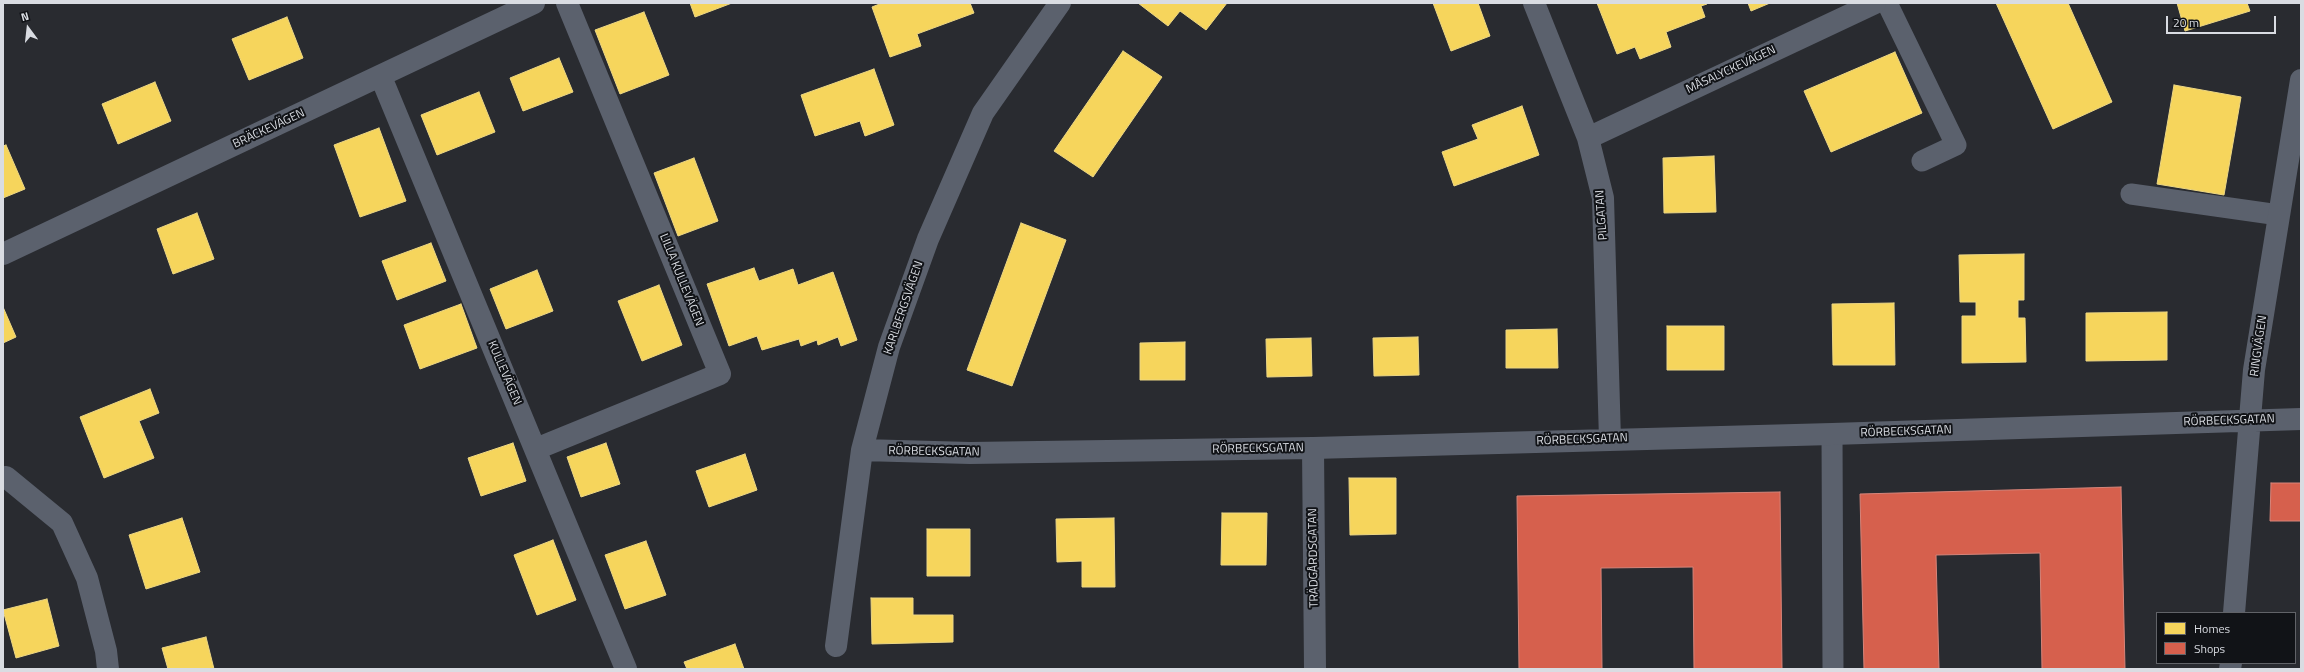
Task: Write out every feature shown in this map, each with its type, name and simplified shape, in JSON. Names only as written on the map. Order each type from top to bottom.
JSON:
[{"type":"street","name":"BRÄCKEVÄGEN","points":[[3,254],[381,77],[534,3]]},
{"type":"street","name":"LILLA KULLEVÄGEN","points":[[536,449],[720,374],[567,3]]},
{"type":"street","name":"KARLBERGSVÄGEN","points":[[836,646],[862,450],[889,346],[928,239],[983,114],[1060,3]]},
{"type":"street","name":"PILGATAN","points":[[1534,3],[1588,138],[1603,198],[1610,440]]},
{"type":"street","name":"MÅSALYCKEVÄGEN","points":[[1588,138],[1874,3]]},
{"type":"street","name":"KULLEVÄGEN","points":[[381,77],[626,669]]},
{"type":"street","name":"RINGVÄGEN","points":[[2234,612],[2254,370],[2301,80]]},
{"type":"street","name":"RÖRBECKSGATAN","points":[[862,450],[970,453],[1313,448],[1832,434],[2301,419]]},
{"type":"street","name":"TRÄDGÅRDSGATAN","points":[[1313,448],[1315,669]]},
{"type":"street","points":[[6,477],[62,522],[87,578],[106,651],[108,669]]},
{"type":"lane","points":[[1887,3],[1956,145],[1922,161]]},
{"type":"lane","points":[[2131,194],[2279,215]]},
{"type":"lane","points":[[1832,434],[1833,669]]},
{"type":"building: Homes","points":[[690,3],[732,3],[695,17]]},
{"type":"building: Homes","points":[[882,3],[970,3],[974,13],[917,34],[921,46],[890,57],[872,7]]},
{"type":"building: Homes","points":[[1138,3],[1227,3],[1206,30],[1180,11],[1168,26]]},
{"type":"building: Homes","points":[[1433,3],[1478,3],[1490,36],[1451,51]]},
{"type":"building: Homes","points":[[1597,3],[1707,4],[1701,6],[1705,17],[1666,32],[1671,47],[1640,59],[1635,47],[1617,54]]},
{"type":"building: Homes","points":[[1748,3],[1770,3],[1751,11]]},
{"type":"building: Homes","points":[[1996,3],[2068,3],[2112,102],[2053,129]]},
{"type":"building: Homes","points":[[2177,3],[2247,3],[2250,11],[2185,31]]},
{"type":"building: Homes","points":[[644,12],[669,75],[620,94],[595,30]]},
{"type":"building: Homes","points":[[287,17],[303,58],[249,80],[232,39]]},
{"type":"building: Homes","points":[[1123,51],[1162,77],[1093,177],[1054,151]]},
{"type":"building: Homes","points":[[1895,52],[1922,113],[1831,152],[1804,91]]},
{"type":"building: Homes","points":[[559,58],[573,92],[523,111],[510,78]]},
{"type":"building: Homes","points":[[874,69],[894,125],[865,136],[860,121],[815,136],[801,95]]},
{"type":"building: Homes","points":[[155,82],[171,121],[118,144],[102,104]]},
{"type":"building: Homes","points":[[2174,85],[2241,97],[2224,195],[2157,184]]},
{"type":"building: Homes","points":[[479,92],[495,132],[437,155],[421,115]]},
{"type":"building: Homes","points":[[1522,106],[1539,155],[1454,186],[1442,152],[1478,139],[1472,125]]},
{"type":"building: Homes","points":[[379,128],[406,201],[360,217],[334,145]]},
{"type":"building: Homes","points":[[6,145],[25,189],[3,198],[3,146]]},
{"type":"building: Homes","points":[[1714,156],[1716,212],[1664,213],[1663,158]]},
{"type":"building: Homes","points":[[694,158],[718,221],[678,236],[654,173]]},
{"type":"building: Homes","points":[[197,213],[214,259],[173,274],[157,229]]},
{"type":"building: Homes","points":[[1021,223],[1066,240],[1012,386],[967,370]]},
{"type":"building: Homes","points":[[431,243],[446,281],[397,300],[382,261]]},
{"type":"building: Homes","points":[[2024,254],[2024,300],[2018,300],[2018,318],[2025,318],[2026,362],[1962,363],[1962,316],[1976,316],[1976,302],[1960,302],[1959,255]]},
{"type":"building: Homes","points":[[754,268],[759,281],[793,269],[798,285],[833,272],[857,340],[841,346],[838,337],[818,345],[817,340],[801,346],[799,339],[762,350],[757,336],[729,346],[707,284]]},
{"type":"building: Homes","points":[[537,270],[553,311],[506,329],[490,289]]},
{"type":"building: Homes","points":[[659,285],[682,345],[642,361],[618,301]]},
{"type":"building: Homes","points":[[1894,303],[1895,365],[1833,365],[1832,304]]},
{"type":"building: Homes","points":[[461,304],[477,348],[420,369],[404,325]]},
{"type":"building: Homes","points":[[3,307],[16,337],[3,343]]},
{"type":"building: Homes","points":[[2167,312],[2167,360],[2086,361],[2086,313]]},
{"type":"building: Homes","points":[[1667,326],[1724,326],[1724,370],[1667,370]]},
{"type":"building: Homes","points":[[1557,329],[1558,368],[1506,368],[1506,330]]},
{"type":"building: Homes","points":[[1418,337],[1419,375],[1374,376],[1373,338]]},
{"type":"building: Homes","points":[[1311,338],[1312,376],[1267,377],[1266,339]]},
{"type":"building: Homes","points":[[1185,342],[1185,380],[1140,380],[1140,343]]},
{"type":"building: Homes","points":[[150,389],[159,413],[139,421],[154,458],[104,478],[80,417]]},
{"type":"building: Homes","points":[[513,443],[526,481],[481,496],[468,458]]},
{"type":"building: Homes","points":[[606,443],[620,484],[581,497],[567,457]]},
{"type":"building: Homes","points":[[745,454],[757,490],[709,507],[696,471]]},
{"type":"building: Homes","points":[[1349,478],[1396,478],[1396,534],[1350,535]]},
{"type":"building: Homes","points":[[1222,513],[1267,513],[1266,565],[1221,565]]},
{"type":"building: Homes","points":[[182,518],[200,572],[146,589],[129,535]]},
{"type":"building: Homes","points":[[1114,518],[1115,587],[1082,587],[1082,561],[1057,562],[1056,519]]},
{"type":"building: Homes","points":[[927,529],[970,529],[970,576],[927,576]]},
{"type":"building: Homes","points":[[553,540],[576,600],[537,615],[514,555]]},
{"type":"building: Homes","points":[[646,541],[666,595],[625,609],[605,555]]},
{"type":"building: Homes","points":[[871,598],[913,598],[913,615],[953,615],[953,642],[872,644]]},
{"type":"building: Homes","points":[[47,599],[59,646],[16,658],[3,610]]},
{"type":"building: Homes","points":[[206,637],[214,669],[168,669],[162,648]]},
{"type":"building: Homes","points":[[735,644],[744,669],[687,669],[684,662]]},
{"type":"building: Shops","points":[[2271,483],[2301,483],[2301,521],[2270,521]]},
{"type":"building: Shops","points":[[2121,487],[2125,669],[2042,669],[2040,553],[1936,555],[1939,669],[1864,669],[1860,494]]},
{"type":"building: Shops","points":[[1780,492],[1782,669],[1694,669],[1693,567],[1601,568],[1602,669],[1519,669],[1517,496]]}]
